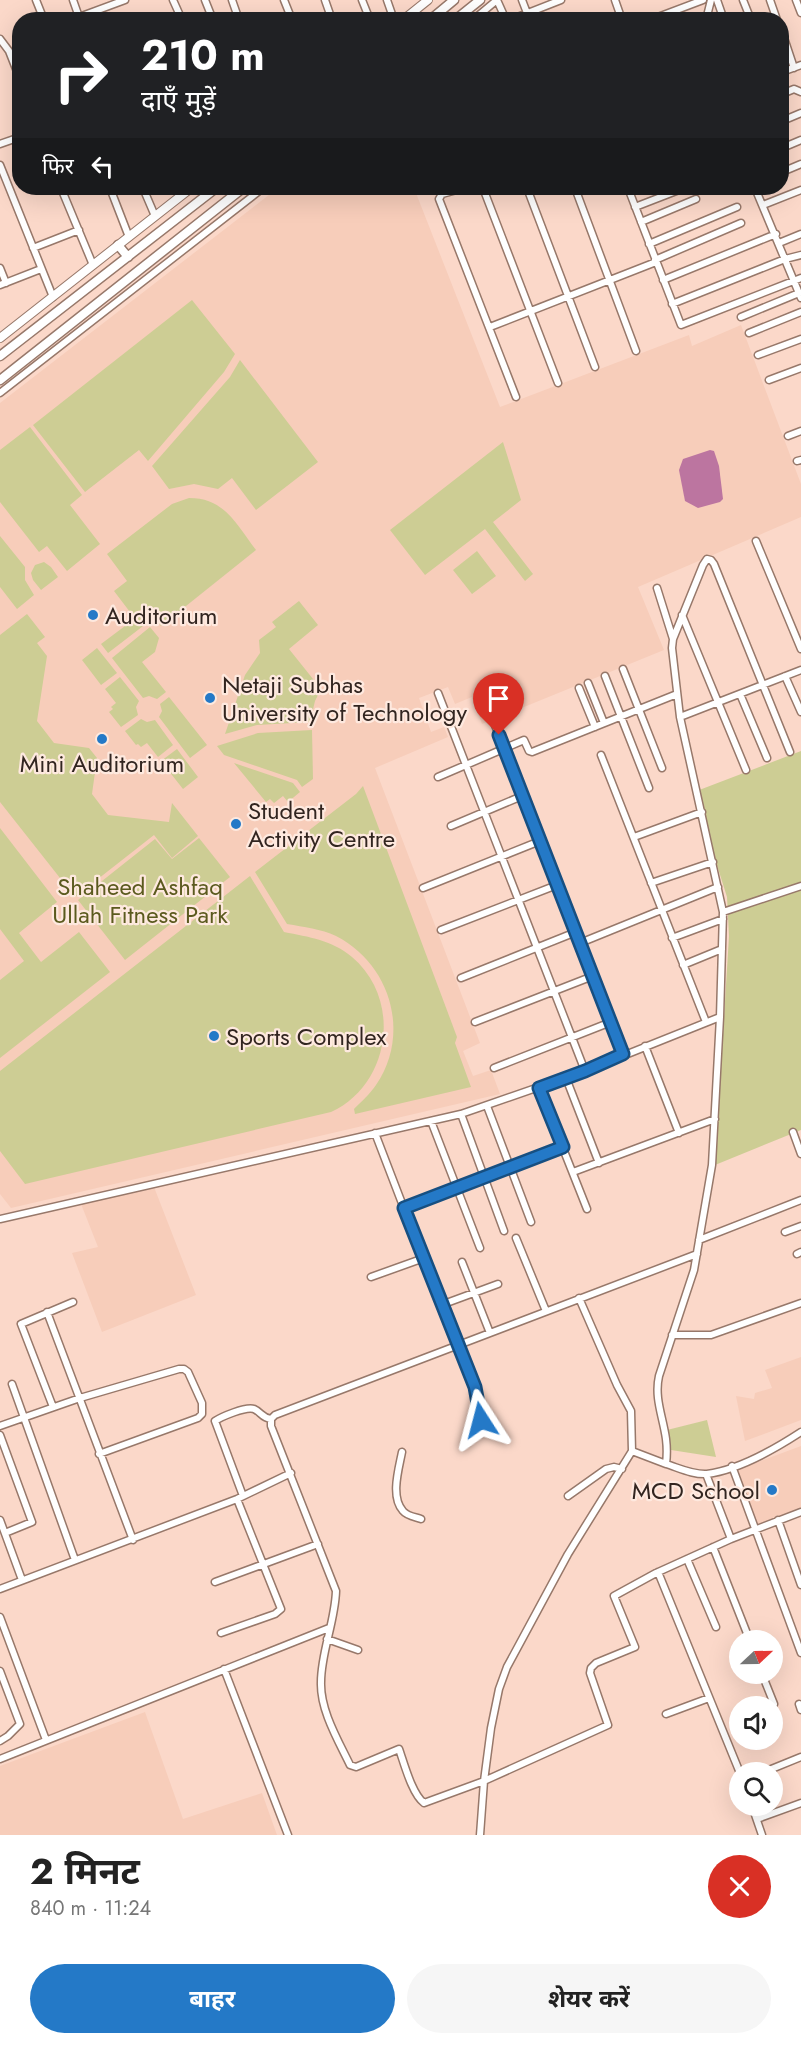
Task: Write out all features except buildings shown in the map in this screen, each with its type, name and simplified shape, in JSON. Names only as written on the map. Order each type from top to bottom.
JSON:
[{"type":"main road","points":[[440,12],[454,0]]},
{"type":"main road","points":[[465,12],[480,0]]},
{"type":"main road","points":[[0,356],[207,195]]},
{"type":"main road","points":[[0,380],[234,195]]},
{"type":"main road","points":[[118,245],[128,257]]},
{"type":"street","points":[[94,12],[125,0]]},
{"type":"street","points":[[414,0],[417,9]]},
{"type":"street","points":[[413,12],[428,0]]},
{"type":"street","points":[[483,12],[497,0]]},
{"type":"street","points":[[530,12],[561,0]]},
{"type":"street","points":[[671,12],[703,0]]},
{"type":"street","points":[[796,0],[801,13]]},
{"type":"street","points":[[0,39],[12,59]]},
{"type":"street","points":[[789,47],[798,67]]},
{"type":"street","points":[[0,165],[53,297]]},
{"type":"street","points":[[65,195],[93,265]]},
{"type":"street","points":[[113,195],[129,237]]},
{"type":"street","points":[[146,195],[155,216]]},
{"type":"street","points":[[0,338],[182,195]]},
{"type":"street","points":[[0,393],[254,195]]},
{"type":"street","points":[[442,195],[439,200],[516,397]]},
{"type":"street","points":[[486,195],[558,383]]},
{"type":"street","points":[[530,195],[596,367]]},
{"type":"street","points":[[578,195],[636,351]]},
{"type":"street","points":[[631,195],[672,304],[683,325],[801,278]]},
{"type":"street","points":[[635,207],[666,195]]},
{"type":"street","points":[[741,317],[800,296],[758,195]]},
{"type":"street","points":[[763,205],[788,195]]},
{"type":"street","points":[[641,222],[696,199]]},
{"type":"street","points":[[649,244],[736,207]]},
{"type":"street","points":[[490,327],[656,261],[741,223]]},
{"type":"street","points":[[33,248],[79,230]]},
{"type":"street","points":[[663,280],[776,234]]},
{"type":"street","points":[[779,243],[801,234]]},
{"type":"street","points":[[672,304],[785,259],[801,255]]},
{"type":"street","points":[[0,268],[3,284],[41,269]]},
{"type":"street","points":[[749,333],[801,312]]},
{"type":"street","points":[[758,355],[801,339]]},
{"type":"street","points":[[769,380],[801,368]]},
{"type":"street","points":[[788,436],[801,431]]},
{"type":"street","points":[[756,541],[801,649]]},
{"type":"street","points":[[673,639],[703,565],[707,559],[710,559],[790,752]]},
{"type":"street","points":[[657,588],[673,639],[680,717],[723,915],[712,1165],[697,1254],[656,1388],[666,1439],[666,1464]]},
{"type":"street","points":[[682,615],[746,770]]},
{"type":"street","points":[[623,669],[662,768]]},
{"type":"street","points":[[680,717],[801,670]]},
{"type":"street","points":[[605,676],[649,788]]},
{"type":"street","points":[[785,676],[801,712]]},
{"type":"street","points":[[588,683],[604,723]]},
{"type":"street","points":[[579,688],[595,727]]},
{"type":"street","points":[[438,693],[517,902],[585,1071]]},
{"type":"street","points":[[438,777],[524,740],[531,752],[678,694]]},
{"type":"street","points":[[740,694],[767,758]]},
{"type":"street","points":[[493,720],[623,1054]]},
{"type":"street","points":[[601,755],[706,1022]]},
{"type":"street","points":[[451,826],[522,796]]},
{"type":"street","points":[[634,837],[702,812]]},
{"type":"street","points":[[423,888],[540,841]]},
{"type":"street","points":[[651,883],[713,862]]},
{"type":"street","points":[[441,930],[557,885]]},
{"type":"street","points":[[672,939],[723,915],[801,886]]},
{"type":"street","points":[[580,943],[718,887]]},
{"type":"street","points":[[461,978],[576,932]]},
{"type":"street","points":[[683,965],[722,950]]},
{"type":"street","points":[[476,1022],[593,976]]},
{"type":"street","points":[[0,1219],[461,1114],[585,1071],[720,1017]]},
{"type":"street","points":[[494,1068],[610,1022]]},
{"type":"street","points":[[645,1046],[679,1133]]},
{"type":"street","points":[[566,1078],[599,1163]]},
{"type":"street","points":[[539,1088],[587,1209]]},
{"type":"street","points":[[487,1106],[531,1222]]},
{"type":"street","points":[[461,1114],[504,1231]]},
{"type":"street","points":[[573,1172],[715,1119]]},
{"type":"street","points":[[431,1122],[480,1248]]},
{"type":"street","points":[[793,1132],[801,1154]]},
{"type":"street","points":[[375,1133],[475,1387],[481,1420]]},
{"type":"street","points":[[404,1208],[563,1147]]},
{"type":"street","points":[[699,1240],[801,1200]]},
{"type":"street","points":[[785,1232],[801,1226]]},
{"type":"street","points":[[516,1238],[546,1311]]},
{"type":"street","points":[[697,1254],[275,1414],[271,1419],[271,1426],[336,1592],[336,1604],[329,1628],[321,1682],[322,1697],[350,1765],[356,1767],[399,1749],[412,1784],[424,1803],[484,1781],[608,1725],[591,1668],[596,1663],[635,1647],[614,1596],[658,1572],[713,1547],[801,1512]]},
{"type":"street","points":[[371,1277],[423,1258]]},
{"type":"street","points":[[462,1262],[490,1333]]},
{"type":"street","points":[[441,1305],[498,1284]]},
{"type":"street","points":[[480,1835],[491,1728],[499,1689],[507,1667],[568,1554],[632,1451],[631,1411],[617,1385],[579,1298]]},
{"type":"street","points":[[53,1407],[21,1324],[73,1302]]},
{"type":"street","points":[[672,1335],[711,1335],[801,1303]]},
{"type":"street","points":[[47,1312],[133,1540]]},
{"type":"street","points":[[0,1425],[80,1398],[184,1369],[188,1372],[202,1403],[202,1414],[198,1418],[99,1454]]},
{"type":"street","points":[[12,1384],[75,1560]]},
{"type":"street","points":[[221,1633],[279,1612],[281,1604],[240,1497],[215,1422],[247,1408],[254,1409],[263,1418],[271,1419]]},
{"type":"street","points":[[632,1451],[694,1473],[706,1474],[759,1456],[801,1432]]},
{"type":"street","points":[[0,1435],[32,1522],[5,1533]]},
{"type":"street","points":[[402,1452],[396,1485],[399,1503],[402,1510],[421,1520]]},
{"type":"street","points":[[732,1466],[801,1653]]},
{"type":"street","points":[[568,1496],[606,1469],[614,1467],[622,1469]]},
{"type":"street","points":[[0,1589],[133,1540],[240,1497],[291,1473]]},
{"type":"street","points":[[706,1474],[731,1539]]},
{"type":"street","points":[[0,1521],[22,1580]]},
{"type":"street","points":[[778,1521],[801,1585]]},
{"type":"street","points":[[215,1582],[318,1544]]},
{"type":"street","points":[[713,1547],[746,1630]]},
{"type":"street","points":[[687,1559],[716,1627]]},
{"type":"street","points":[[658,1572],[736,1762]]},
{"type":"street","points":[[0,1617],[46,1740]]},
{"type":"street","points":[[0,1759],[329,1628]]},
{"type":"street","points":[[327,1640],[358,1650]]},
{"type":"street","points":[[224,1669],[288,1835]]},
{"type":"street","points":[[0,1671],[20,1724],[8,1737],[0,1741]]},
{"type":"street","points":[[666,1714],[710,1698]]},
{"type":"street","points":[[783,1764],[801,1757]]},
{"type":"street","points":[[757,1819],[801,1803]]},
{"type":"street","points":[[756,1816],[762,1835]]},
{"type":"shaded area","name":"Netaji Subhas University of Technology","points":[[269,195],[417,195],[500,407],[689,335],[692,346],[741,325],[801,484],[801,517],[638,587],[664,650],[482,724],[472,697],[455,704],[448,687],[419,698],[431,732],[444,727],[448,737],[375,768],[480,1043],[463,1051],[473,1076],[491,1070],[500,1094],[11,1208],[0,1194],[0,403]]},
{"type":"shaded area","points":[[710,450],[714,451],[719,466],[723,499],[720,502],[698,508],[685,501],[679,470],[683,459]]},
{"type":"shaded area","points":[[154,1187],[196,1295],[102,1332],[72,1253],[98,1247],[81,1204]]},
{"type":"shaded area","points":[[801,1357],[801,1420],[745,1441],[736,1396],[754,1399],[755,1393],[772,1388],[765,1370]]},
{"type":"shaded area","name":"MCD School","points":[[801,1446],[801,1509],[756,1527],[736,1470]]},
{"type":"shaded area","points":[[145,1712],[183,1819],[262,1793],[277,1835],[0,1835],[0,1766]]},
{"type":"green space","points":[[192,300],[235,354],[224,372],[148,461],[139,450],[85,492],[33,425]]},
{"type":"green space","points":[[240,360],[318,462],[256,510],[232,478],[218,489],[194,484],[169,489],[152,466],[230,377]]},
{"type":"green space","points":[[30,427],[82,495],[70,505],[100,544],[67,571],[47,546],[39,552],[0,502],[0,450]]},
{"type":"green space","points":[[503,442],[521,500],[493,522],[533,574],[525,581],[485,529],[425,575],[390,530]]},
{"type":"green space","points":[[189,498],[212,502],[221,508],[236,522],[256,550],[161,626],[146,606],[133,616],[114,591],[127,581],[107,554],[172,504]]},
{"type":"green space","points":[[0,536],[25,567],[25,580],[34,595],[17,609],[0,587]]},
{"type":"green space","points":[[477,551],[496,576],[472,594],[453,570]]},
{"type":"green space","points":[[44,562],[58,577],[41,590],[33,580],[31,573],[35,565]]},
{"type":"green space","points":[[299,601],[318,625],[289,649],[321,689],[315,701],[310,722],[257,725],[225,734],[245,675],[260,653],[259,640],[276,627],[272,622]]},
{"type":"green space","points":[[27,614],[45,637],[37,643],[47,656],[37,721],[54,743],[89,748],[97,758],[92,794],[108,815],[169,822],[172,803],[198,836],[172,858],[154,835],[75,897],[0,802],[0,635]]},
{"type":"green space","points":[[141,614],[147,623],[108,653],[101,644]]},
{"type":"green space","points":[[150,627],[159,638],[155,652],[142,662],[166,692],[157,699],[149,696],[143,698],[112,658]]},
{"type":"green space","points":[[97,648],[117,673],[101,685],[82,660]]},
{"type":"green space","points":[[120,677],[139,701],[136,707],[138,715],[121,727],[109,712],[116,703],[105,689]]},
{"type":"green space","points":[[169,697],[207,745],[190,758],[159,717],[162,711],[160,704]]},
{"type":"green space","points":[[141,719],[147,722],[155,720],[173,745],[158,757],[147,743],[141,747],[136,745],[125,731]]},
{"type":"green space","points":[[312,730],[313,779],[302,787],[297,780],[224,755],[217,746],[258,733]]},
{"type":"green space","points":[[177,749],[198,777],[183,789],[161,761]]},
{"type":"green space","points":[[801,751],[801,1130],[715,1165],[729,936],[727,897],[694,792]]},
{"type":"green space","points":[[234,763],[293,783],[300,792],[288,802],[283,796],[274,803],[270,799],[266,802]]},
{"type":"green space","points":[[363,786],[457,1037],[455,1043],[471,1087],[355,1114],[354,1109],[376,1085],[387,1065],[392,1044],[393,1023],[390,1002],[382,982],[355,948],[336,936],[287,924],[255,872],[356,794]]},
{"type":"green space","points":[[0,828],[57,902],[19,933],[41,962],[79,932],[110,972],[0,1058],[0,980],[24,961],[0,929]]},
{"type":"green space","name":"Shaheed Ashfaq Ullah Fitness Park","points":[[199,838],[230,877],[125,960],[78,900],[155,839],[172,859]]},
{"type":"green space","name":"Sports Complex","points":[[250,876],[284,932],[320,940],[344,951],[368,975],[379,996],[383,1018],[383,1040],[377,1062],[366,1082],[351,1099],[331,1112],[25,1184],[0,1151],[0,1071]]},
{"type":"green space","points":[[707,1420],[716,1457],[671,1450],[667,1430]]},
{"type":"place","name":"Auditorium","points":[[93,615]]},
{"type":"place","name":"Netaji Subhas University of Technology","points":[[210,698]]},
{"type":"place","name":"Mini Auditorium","points":[[102,739]]},
{"type":"place","name":"Student Activity Centre","points":[[236,824]]},
{"type":"place","name":"Sports Complex","points":[[214,1036]]},
{"type":"place","name":"MCD School","points":[[772,1490]]},
{"type":"route","points":[[481,1420],[475,1387],[404,1208],[563,1147],[539,1088],[623,1054],[499,735]]}]
